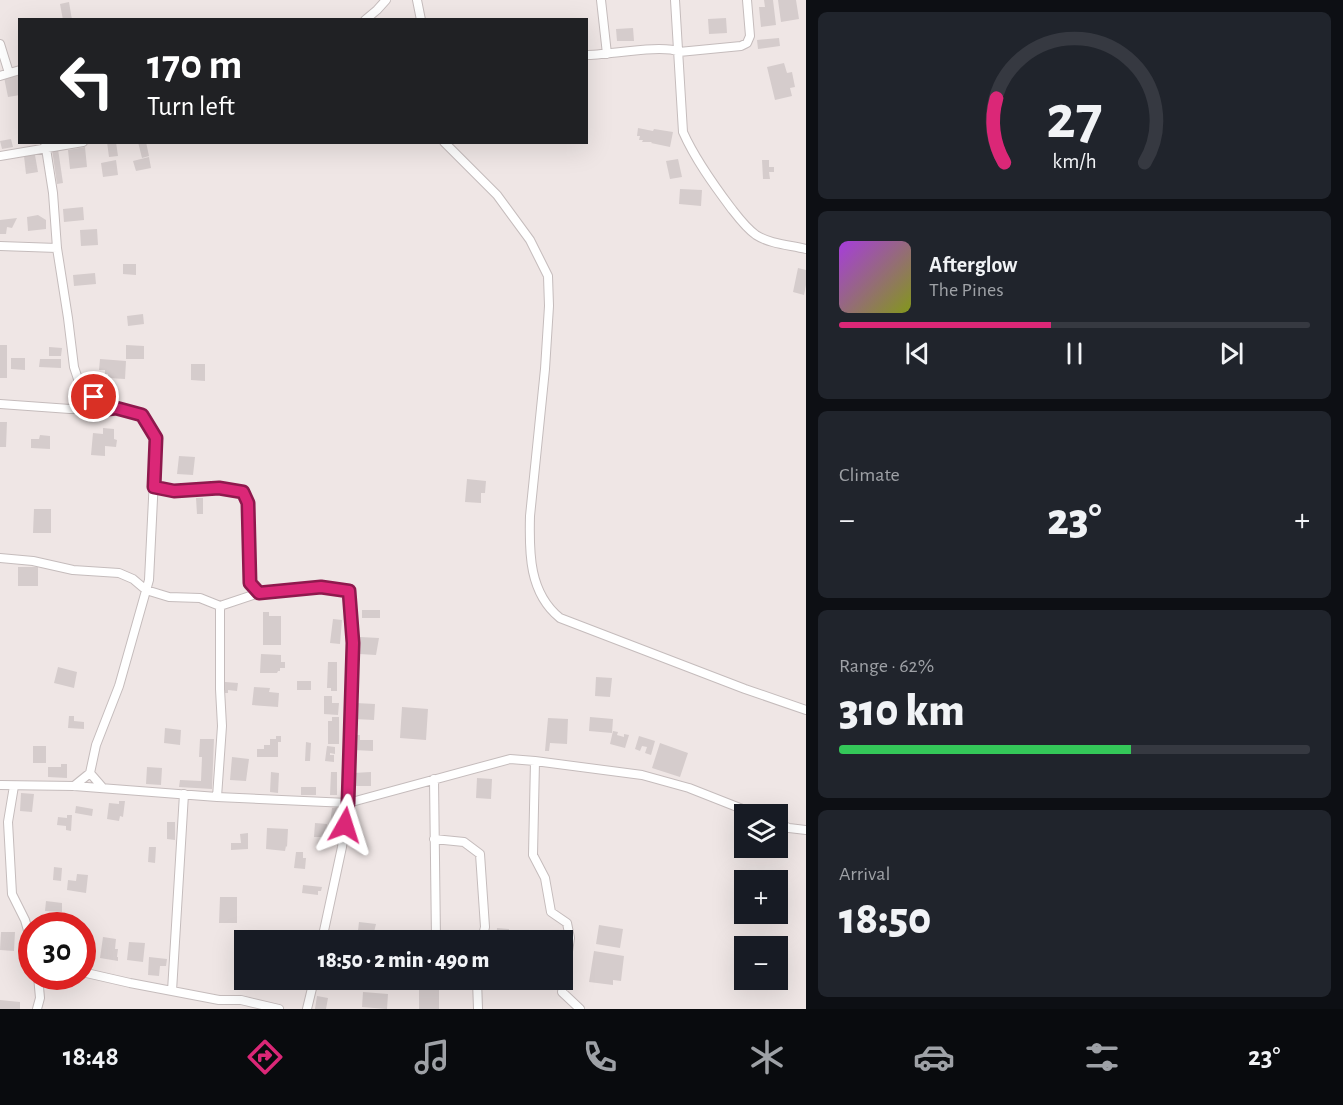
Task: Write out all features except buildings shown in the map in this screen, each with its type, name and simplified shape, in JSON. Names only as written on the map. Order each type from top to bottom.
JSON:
[{"type":"street","points":[[367,18],[386,0]]},
{"type":"street","points":[[417,0],[420,18]]},
{"type":"street","points":[[601,0],[607,54]]},
{"type":"street","points":[[675,0],[683,132],[689,145],[743,224],[757,236],[806,249]]},
{"type":"street","points":[[588,55],[654,49],[674,49],[679,52],[747,44],[750,36],[747,0]]},
{"type":"street","points":[[0,44],[9,73]]},
{"type":"street","points":[[0,76],[18,71]]},
{"type":"street","points":[[446,144],[497,195],[530,240],[548,276],[546,369],[530,516],[532,567],[535,583],[544,603],[560,618],[806,710]]},
{"type":"street","points":[[0,156],[45,145],[74,366],[80,385],[108,409]]},
{"type":"street","points":[[0,246],[57,248]]},
{"type":"street","points":[[0,404],[70,409],[116,408],[142,415],[156,438],[149,580],[119,686],[96,745],[90,773],[74,786]]},
{"type":"street","points":[[154,487],[174,491],[219,488],[243,492],[248,503],[250,583],[259,593]]},
{"type":"street","points":[[0,558],[33,561],[73,570],[119,573],[133,579],[146,590],[169,597],[200,598],[220,606],[259,593],[321,587],[349,591],[353,643],[348,803],[342,847],[324,930]]},
{"type":"street","points":[[217,797],[222,726],[220,606]]},
{"type":"street","points":[[0,785],[74,786],[217,797],[348,803],[510,759],[642,775],[689,788],[734,806]]},
{"type":"street","points":[[535,761],[533,855],[544,878],[551,912],[567,923],[570,938],[562,992],[580,1009]]},
{"type":"street","points":[[90,773],[103,789]]},
{"type":"street","points":[[434,779],[436,930]]},
{"type":"street","points":[[14,786],[8,822],[12,894],[21,912]]},
{"type":"street","points":[[172,991],[184,794]]},
{"type":"street","points":[[788,828],[806,830]]},
{"type":"street","points":[[434,839],[464,842],[480,854],[484,930]]},
{"type":"street","points":[[96,975],[219,1000],[241,1000],[279,1009]]},
{"type":"street","points":[[37,1009],[39,990]]},
{"type":"street","points":[[307,1009],[312,990]]},
{"type":"street","points":[[477,990],[478,1009]]},
{"type":"route","points":[[94,397],[108,409],[116,408],[142,415],[156,438],[154,487],[174,491],[219,488],[243,492],[248,503],[250,583],[259,593],[321,587],[349,591],[353,643],[348,803],[345,825]]}]
